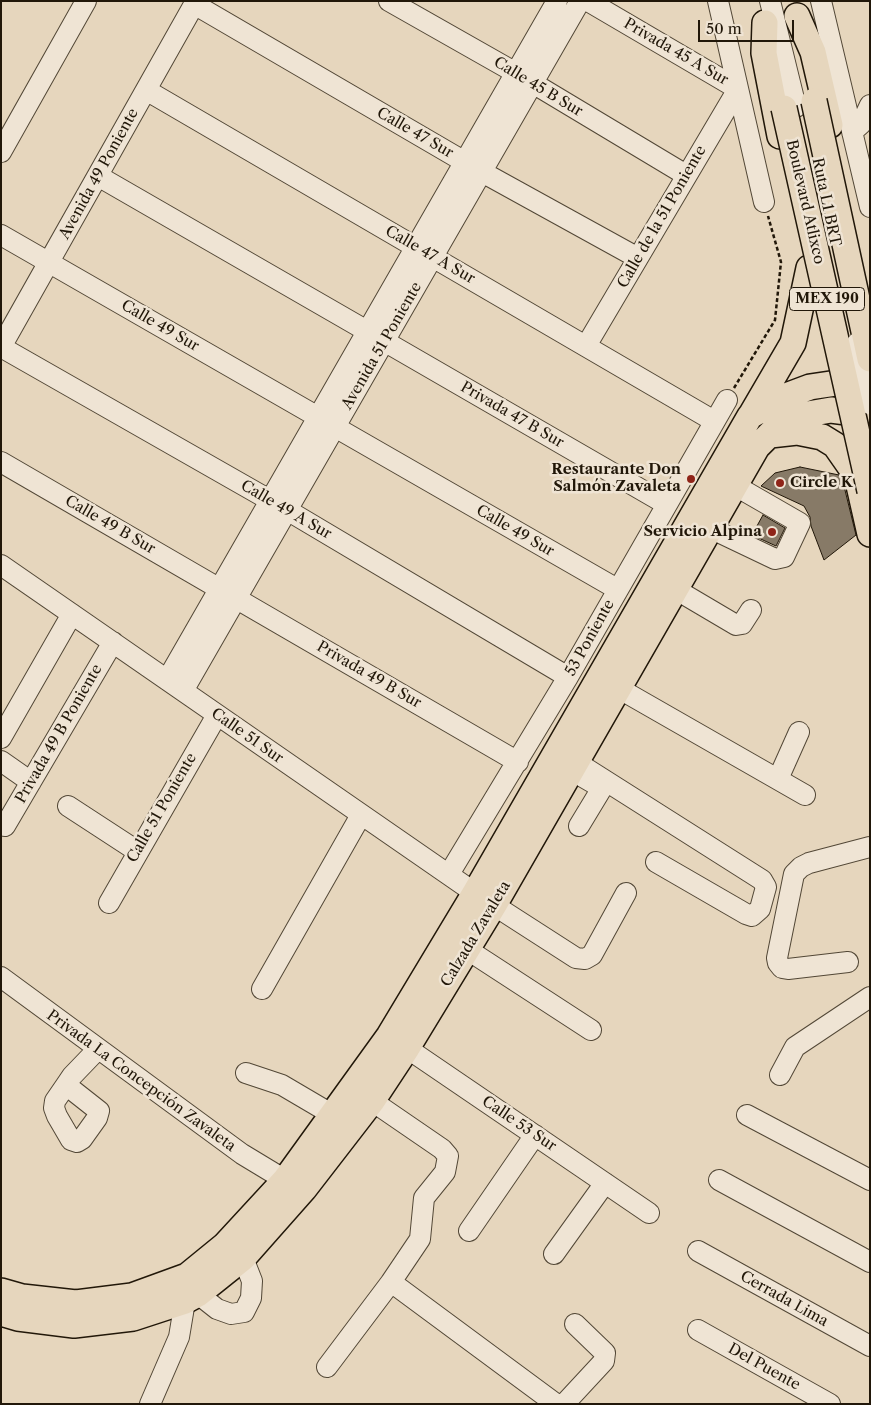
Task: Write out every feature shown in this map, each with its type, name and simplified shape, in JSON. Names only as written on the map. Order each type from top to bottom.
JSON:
[{"type":"main road","name":"Boulevard Atlixco","points":[[791,6],[800,105],[865,475]]},
{"type":"main road","points":[[791,6],[813,52],[870,305]]},
{"type":"main road","name":"Boulevard Atlixco","points":[[765,8],[800,105],[870,359]]},
{"type":"main road","points":[[765,8],[764,53],[766,72],[837,383],[865,475],[870,534]]},
{"type":"main road","name":"Calzada Zavaleta","points":[[1,1291],[22,1297],[76,1303],[132,1296],[187,1276],[226,1245],[285,1180],[333,1115],[398,1042],[468,950],[485,899],[750,416],[793,343],[810,268]]},
{"type":"main road","points":[[828,344],[845,346],[870,337]]},
{"type":"main road","points":[[750,416],[786,396],[810,387],[837,383],[870,387]]},
{"type":"main road","name":"Calzada Zavaleta","points":[[1,1313],[18,1318],[74,1325],[133,1318],[192,1297],[243,1258],[304,1189],[372,1101],[398,1042],[485,899],[574,766],[753,453],[768,436],[784,423],[802,415],[821,410],[844,410],[870,415]]},
{"type":"main road","points":[[768,436],[797,432],[822,437],[835,445],[865,475]]},
{"type":"street","points":[[1,152],[86,1]]},
{"type":"street","name":"Calle 45 B Sur","points":[[389,1],[516,73],[686,175]]},
{"type":"street","name":"Avenida 51 Poniente","points":[[167,680],[557,1]]},
{"type":"street","name":"Avenida 51 Poniente","points":[[183,691],[580,1]]},
{"type":"street","name":"Privada 45 A Sur","points":[[588,1],[738,88]]},
{"type":"street","points":[[718,1],[764,202]]},
{"type":"street","points":[[821,1],[870,207]]},
{"type":"street","name":"Avenida 49 Poniente","points":[[1,347],[195,3]]},
{"type":"street","name":"Calle 47 Sur","points":[[195,3],[464,162],[638,258]]},
{"type":"street","name":"Calle de la 51 Poniente","points":[[586,346],[738,88]]},
{"type":"street","name":"Calle 47 A Sur","points":[[146,90],[714,421]]},
{"type":"street","name":"Ruta L1 BRT","points":[[800,105],[870,404]]},
{"type":"street","name":"Ruta L1 BRT","points":[[800,105],[870,445]]},
{"type":"street","points":[[852,132],[861,124],[870,105]]},
{"type":"street","points":[[98,176],[367,332]]},
{"type":"street","name":"Calle 49 Sur","points":[[1,235],[318,417]]},
{"type":"street","name":"Privada 47 B Sur","points":[[384,341],[666,504]]},
{"type":"street","name":"Calle 49 A Sur","points":[[1,347],[270,500],[568,677]]},
{"type":"street","name":"53 Poniente","points":[[449,874],[568,677],[727,400]]},
{"type":"street","name":"Calle 49 Sur","points":[[335,426],[617,589]]},
{"type":"street","name":"Calle 49 B Sur","points":[[1,462],[219,588]]},
{"type":"street","points":[[710,528],[776,559],[784,557],[801,525],[799,521],[734,485]]},
{"type":"street","name":"Calle 51 Sur","points":[[1,565],[361,815],[576,958],[585,960],[592,955],[626,893]]},
{"type":"street","name":"Privada 49 B Sur","points":[[219,588],[518,762]]},
{"type":"street","points":[[675,589],[736,625],[742,624],[751,610]]},
{"type":"street","points":[[1,738],[72,614]]},
{"type":"street","name":"Privada 49 B Poniente","points":[[5,826],[113,642]]},
{"type":"street","points":[[618,688],[805,795]]},
{"type":"street","name":"Calle 51 Poniente","points":[[109,903],[217,714]]},
{"type":"street","points":[[778,779],[799,732]]},
{"type":"street","points":[[1,762],[31,782]]},
{"type":"street","points":[[574,766],[762,880],[766,887],[760,909],[752,916],[746,914],[656,862]]},
{"type":"street","points":[[579,826],[604,784]]},
{"type":"street","points":[[68,806],[137,851]]},
{"type":"street","points":[[262,990],[361,815]]},
{"type":"street","points":[[848,962],[788,969],[782,968],[778,964],[777,958],[794,874],[801,867],[809,863],[870,847]]},
{"type":"street","points":[[468,950],[591,1030]]},
{"type":"street","name":"Privada La Concepción Zavaleta","points":[[1,977],[97,1050],[242,1154],[285,1180]]},
{"type":"street","points":[[780,1075],[795,1047],[870,997]]},
{"type":"street","name":"Calle 53 Sur","points":[[398,1042],[649,1213]]},
{"type":"street","points":[[66,1085],[97,1050]]},
{"type":"street","points":[[246,1073],[282,1085],[333,1115]]},
{"type":"street","points":[[327,1367],[391,1282],[420,1239],[424,1198],[445,1172],[448,1156],[442,1149],[372,1101]]},
{"type":"street","points":[[747,1115],[870,1180]]},
{"type":"street","points":[[469,1231],[535,1135]]},
{"type":"street","points":[[719,1180],[870,1262]]},
{"type":"street","points":[[554,1254],[605,1183]]},
{"type":"street","name":"Cerrada Lima","points":[[698,1251],[870,1346]]},
{"type":"street","points":[[150,1404],[179,1337],[192,1297],[231,1314],[244,1312],[251,1298],[252,1281],[243,1258]]},
{"type":"street","points":[[391,1282],[556,1404]]},
{"type":"street","points":[[562,1404],[604,1361],[605,1353],[575,1324]]},
{"type":"street","name":"Del Puente","points":[[698,1330],[830,1404]]},
{"type":"path","points":[[727,400],[775,320],[781,262],[764,202]]},
{"type":"building","points":[[800,467],[839,475],[843,482],[856,535],[824,560],[811,526],[810,517],[804,506],[761,486],[775,473]]},
{"type":"building","points":[[763,515],[785,528],[776,546],[752,535]]},
{"type":"place","name":"Restaurante Don Salmón Zavaleta","points":[[691,479]]},
{"type":"place","name":"Circle K","points":[[780,483]]},
{"type":"place","name":"Servicio Alpina","points":[[772,532]]}]
